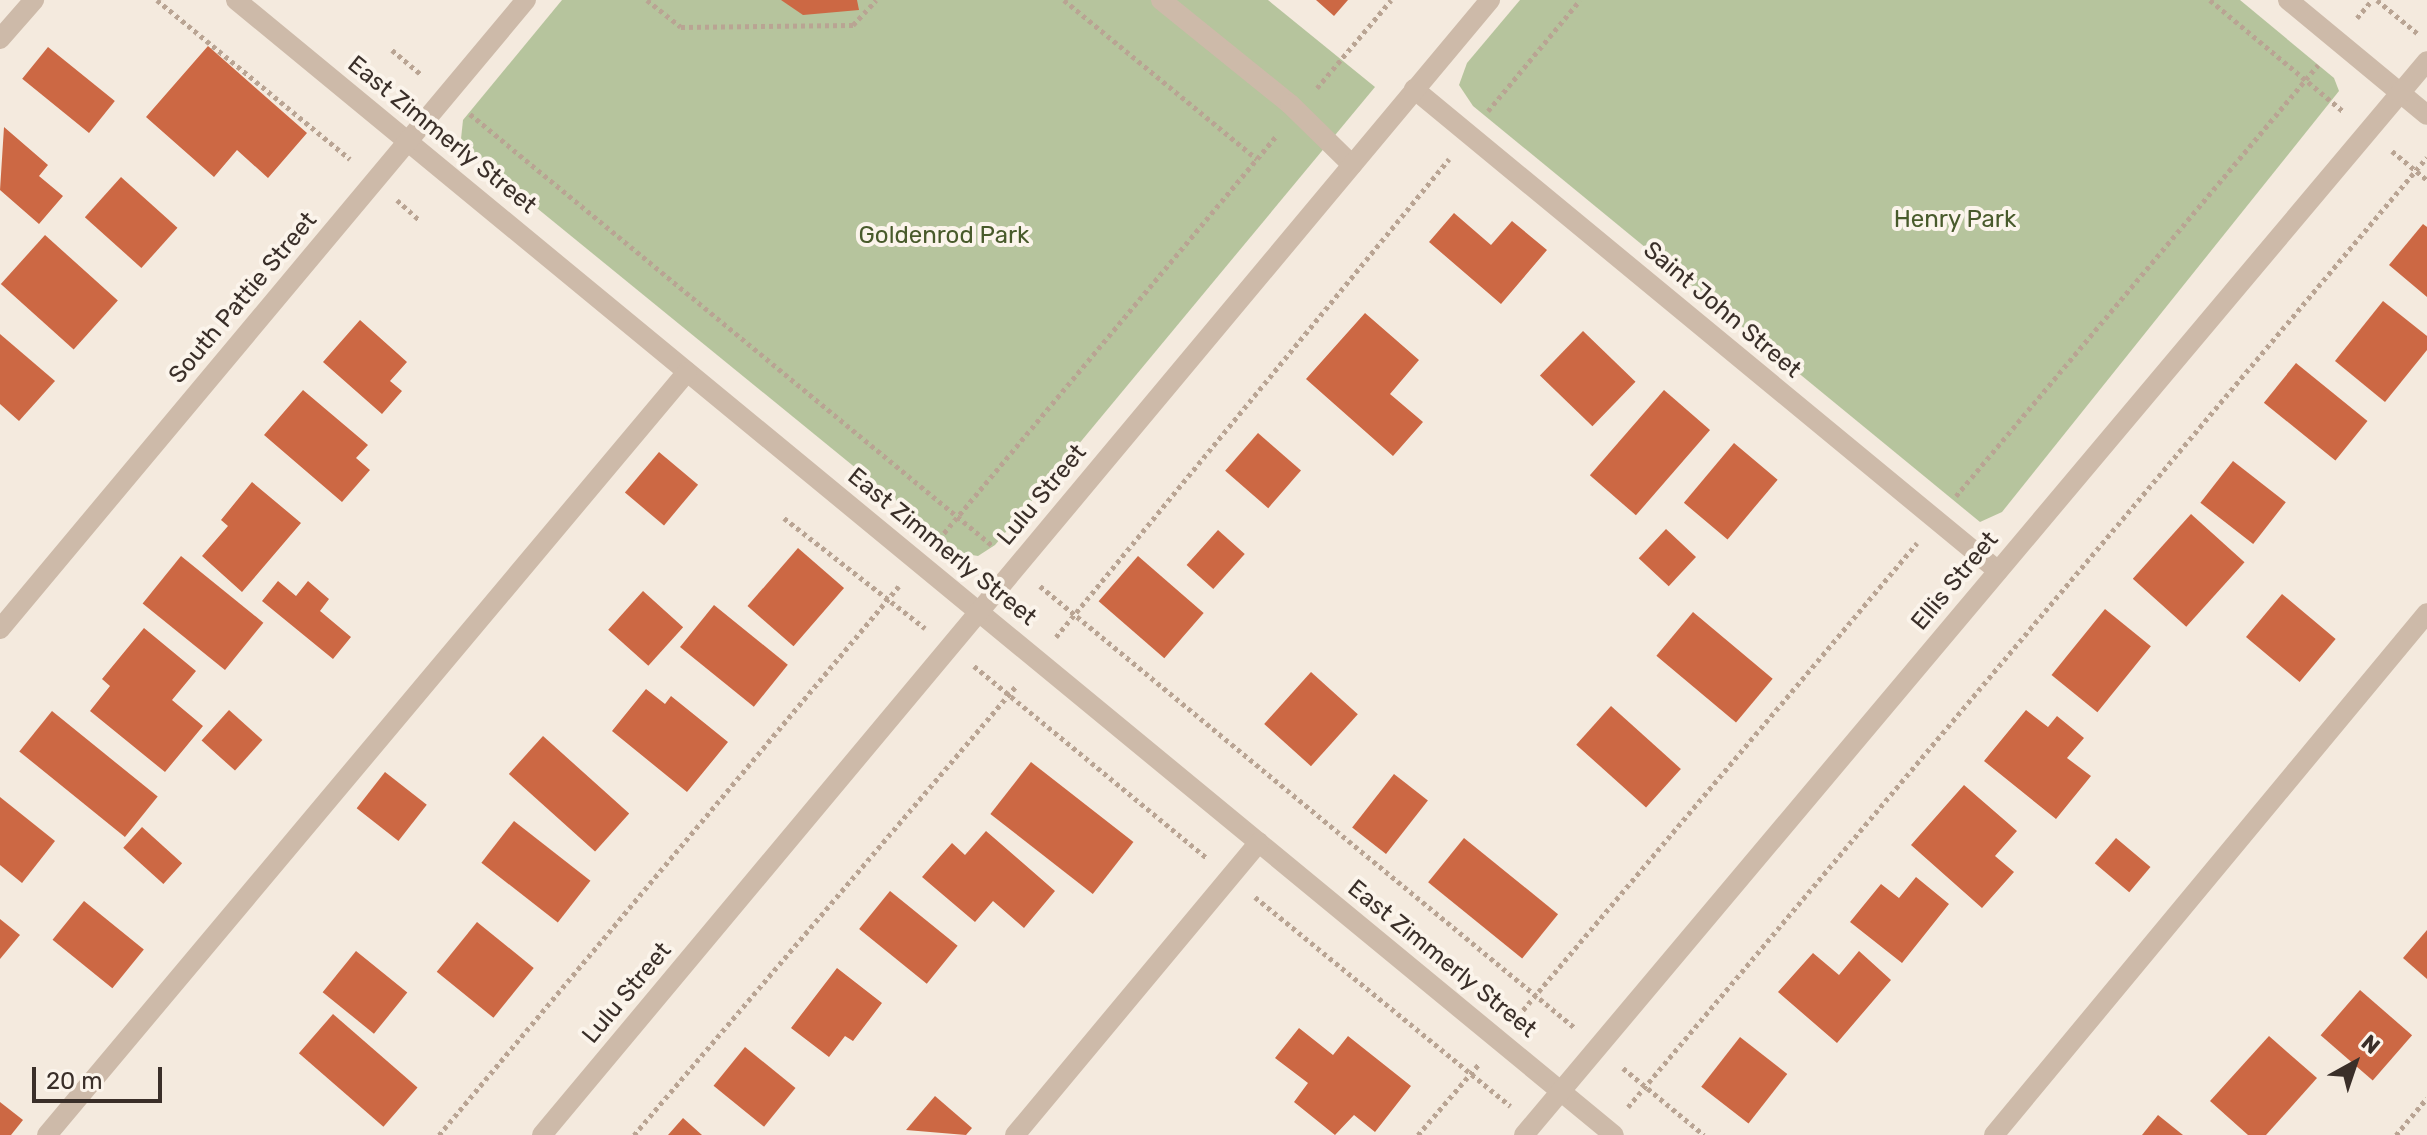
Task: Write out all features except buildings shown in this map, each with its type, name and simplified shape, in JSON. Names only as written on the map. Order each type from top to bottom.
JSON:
[{"type":"street","points":[[0,39],[34,0]]},
{"type":"street","name":"East Zimmerly Street","points":[[236,0],[1611,1133]]},
{"type":"street","name":"South Pattie Street","points":[[0,629],[526,0]]},
{"type":"street","points":[[1161,0],[1290,104],[1352,165]]},
{"type":"street","name":"Lulu Street","points":[[542,1135],[1490,0]]},
{"type":"street","points":[[2288,0],[2427,115]]},
{"type":"street","name":"Ellis Street","points":[[1528,1130],[2427,61]]},
{"type":"street","name":"Saint John Street","points":[[1414,89],[1998,571]]},
{"type":"street","points":[[47,1135],[687,372]]},
{"type":"street","points":[[1994,1135],[2427,613]]},
{"type":"street","points":[[1015,1135],[1259,842]]},
{"type":"path","points":[[157,0],[375,180],[420,221]]},
{"type":"path","points":[[647,0],[681,27],[853,25],[876,0]]},
{"type":"path","points":[[1064,0],[1257,159]]},
{"type":"path","points":[[634,1135],[1009,695],[1580,0]]},
{"type":"path","points":[[2210,0],[2427,180]]},
{"type":"path","points":[[1418,1135],[2375,0],[2427,41]]},
{"type":"path","points":[[392,50],[1704,1135]]},
{"type":"path","points":[[1611,1133],[1645,1086],[2427,157]]},
{"type":"path","points":[[784,518],[1009,695],[1230,876],[1470,1074],[1528,1130]]},
{"type":"path","points":[[2396,1135],[2427,1098]]},
{"type":"green space","name":"Goldenrod Park","points":[[562,0],[1268,0],[1375,87],[995,545],[978,556],[960,553],[473,156],[461,139],[463,120]]},
{"type":"green space","name":"Henry Park","points":[[1520,0],[2240,0],[2334,78],[2339,91],[2002,512],[1980,522],[1473,106],[1459,85],[1467,63]]}]
